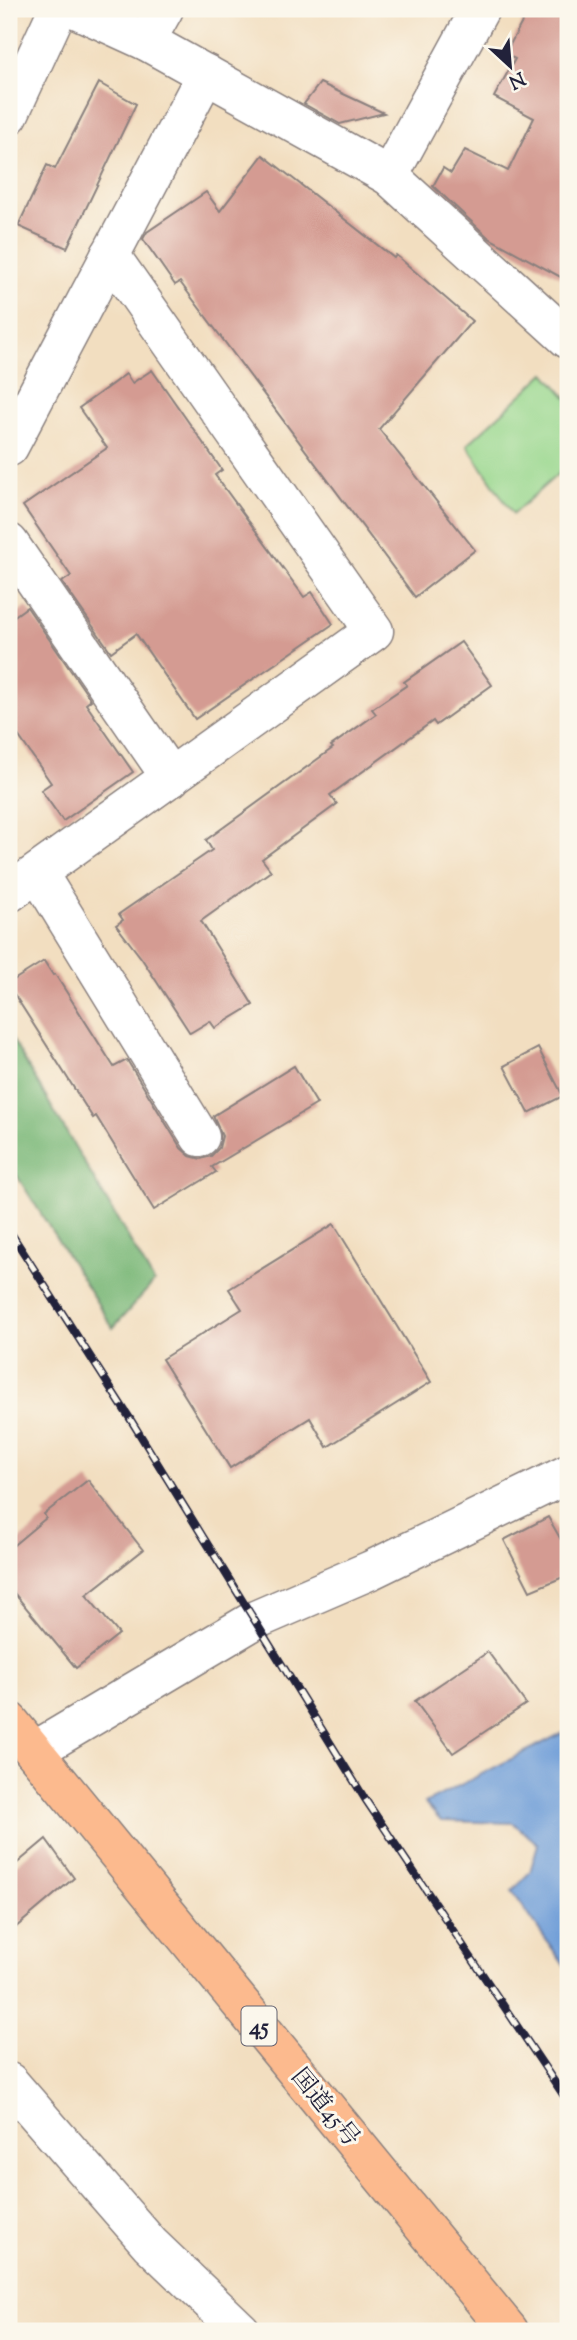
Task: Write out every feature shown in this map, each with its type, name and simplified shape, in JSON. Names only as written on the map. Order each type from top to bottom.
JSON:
[{"type":"highway","name":"国道45号","points":[[9,1721],[509,2331]]},
{"type":"street","points":[[9,115],[58,9]]},
{"type":"street","points":[[76,9],[155,25],[206,74],[389,176],[568,340]]},
{"type":"street","points":[[389,176],[480,9]]},
{"type":"street","points":[[9,447],[206,74]]},
{"type":"street","points":[[110,255],[374,631],[23,883],[201,1137]]},
{"type":"street","points":[[9,543],[170,778]]},
{"type":"street","points":[[34,1751],[253,1620],[371,1570],[568,1474]]},
{"type":"street","points":[[9,2082],[150,2244],[241,2331]]},
{"type":"green space","points":[[545,373],[568,399],[568,465],[513,514],[467,445]]},
{"type":"green space","points":[[9,1034],[154,1282],[113,1328],[9,1163]]},
{"type":"water","points":[[568,1730],[568,1971],[512,1891],[530,1872],[538,1844],[513,1823],[441,1821],[425,1803]]},
{"type":"building","points":[[529,9],[568,9],[568,281],[489,238],[433,186],[443,168],[451,173],[465,150],[508,171],[534,118],[494,97],[515,59],[505,54]]},
{"type":"building","points":[[99,83],[136,104],[67,248],[18,226],[47,165],[55,169]]},
{"type":"building","points":[[320,83],[384,113],[340,124],[304,104]]},
{"type":"building","points":[[263,155],[394,258],[396,255],[472,321],[379,429],[475,550],[415,597],[180,282],[175,285],[143,239],[147,232],[206,192],[220,211]]},
{"type":"building","points":[[152,370],[222,470],[215,475],[304,597],[312,592],[333,624],[195,719],[136,634],[111,652],[62,582],[71,576],[23,506],[107,448],[79,408],[126,374],[132,383]]},
{"type":"building","points":[[27,607],[91,700],[86,704],[133,772],[63,821],[41,790],[51,783],[9,722],[9,620]]},
{"type":"building","points":[[461,642],[492,685],[436,725],[433,721],[330,795],[337,804],[262,859],[271,871],[201,921],[253,1005],[215,1028],[210,1021],[190,1033],[142,959],[116,925],[123,920],[119,914],[212,850],[206,840],[333,748],[331,746],[376,714],[372,709],[407,685],[404,682]]},
{"type":"building","points":[[44,961],[114,1067],[127,1060],[181,1148],[190,1156],[201,1159],[211,1156],[219,1148],[222,1136],[213,1116],[294,1066],[317,1104],[212,1167],[216,1172],[154,1210],[96,1116],[93,1118],[9,986],[9,983]]},
{"type":"building","points":[[538,1048],[563,1096],[529,1113],[504,1066]]},
{"type":"building","points":[[334,1224],[431,1382],[327,1447],[310,1418],[230,1468],[162,1359],[242,1309],[229,1289]]},
{"type":"building","points":[[88,1480],[143,1550],[86,1595],[119,1634],[76,1668],[9,1587],[9,1549],[46,1518],[44,1514]]},
{"type":"building","points":[[548,1517],[568,1552],[568,1575],[530,1591],[504,1540]]},
{"type":"building","points":[[488,1652],[526,1704],[453,1753],[415,1701]]},
{"type":"building","points":[[46,1839],[74,1878],[9,1933],[9,1870]]},
{"type":"railway","points":[[9,1230],[129,1417],[365,1799],[568,2102]]}]
